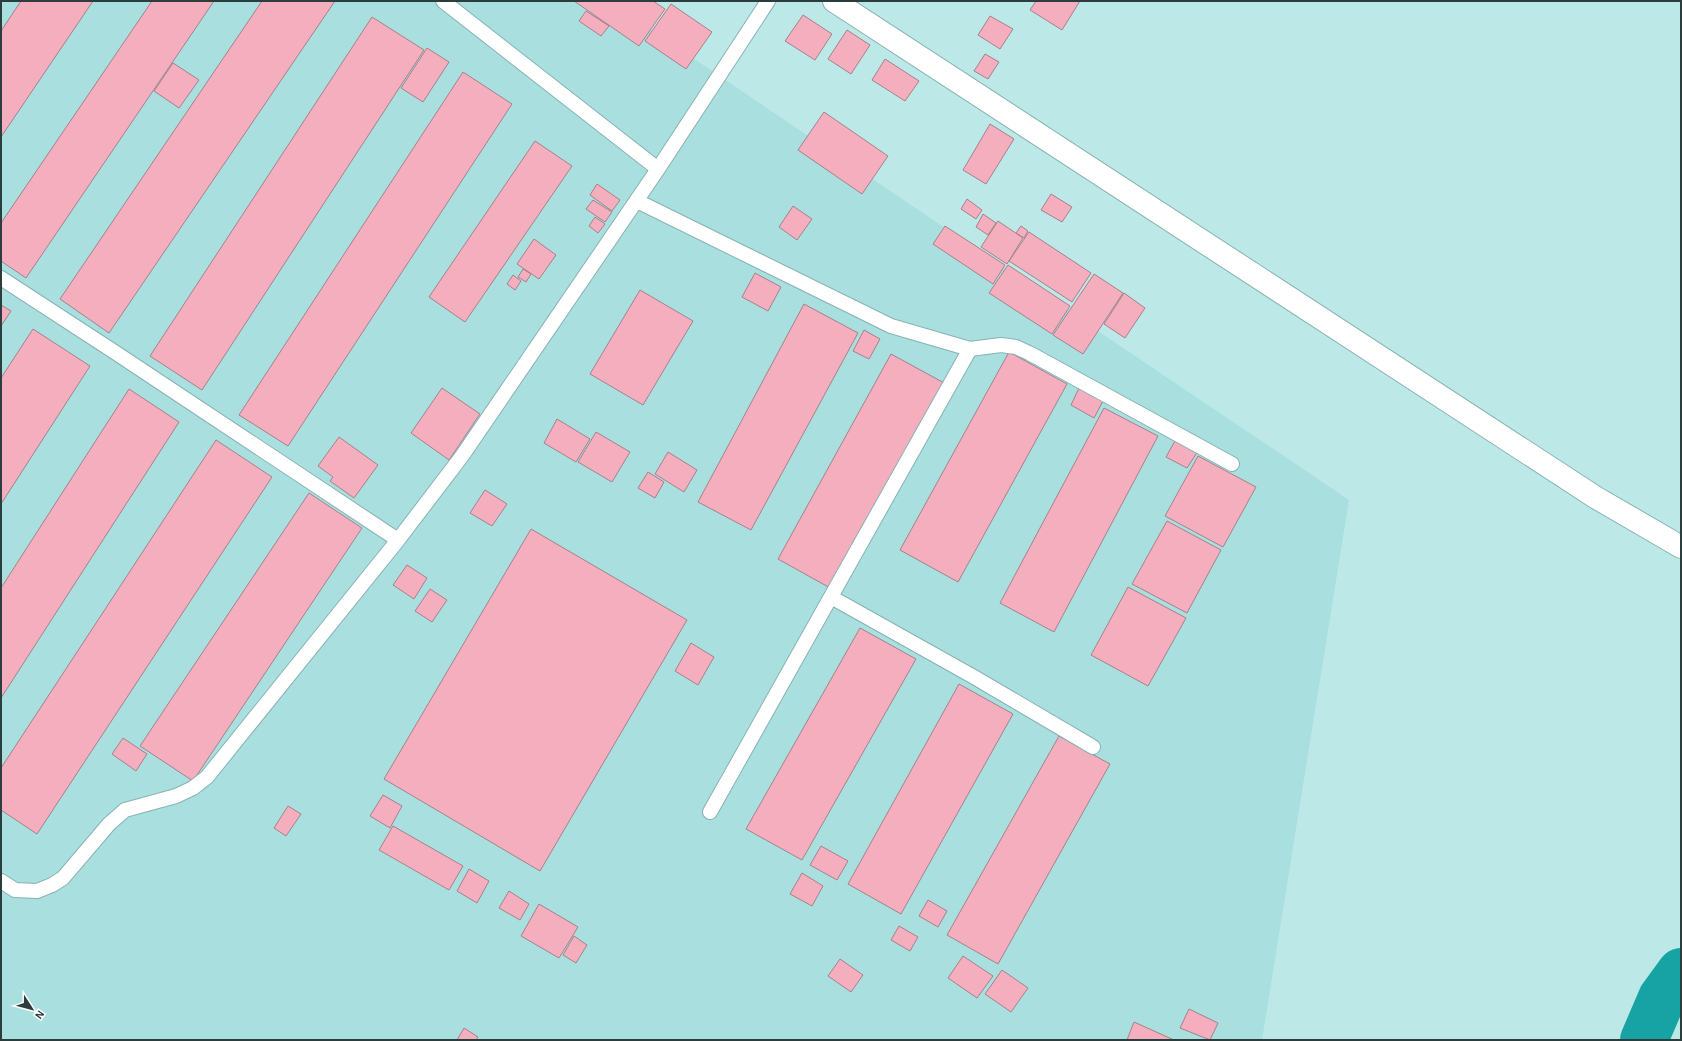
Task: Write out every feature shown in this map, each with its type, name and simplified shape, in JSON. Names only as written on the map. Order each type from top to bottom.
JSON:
[{"type":"street","points":[[834,1],[1595,497],[1671,537],[1681,547]]},
{"type":"lane","points":[[443,1],[658,169]]},
{"type":"lane","points":[[1,881],[15,890],[37,891],[52,885],[63,878],[109,824],[125,810],[176,796],[193,788],[207,777],[398,540],[462,456],[637,201],[768,1]]},
{"type":"lane","points":[[637,201],[891,326],[970,349],[1001,344],[1029,353],[1232,464]]},
{"type":"lane","points":[[1,278],[398,540]]},
{"type":"lane","points":[[710,812],[970,349]]},
{"type":"lane","points":[[831,597],[1093,746]]},
{"type":"shaded area","points":[[1,1],[608,1],[1349,500],[1262,1040],[1,1040]]},
{"type":"building","points":[[21,1],[93,1],[1,137],[1,31]]},
{"type":"building","points":[[152,1],[214,1],[26,278],[1,261],[1,223]]},
{"type":"building","points":[[262,1],[335,1],[109,333],[60,299]]},
{"type":"building","points":[[574,1],[653,1],[665,9],[639,46]]},
{"type":"building","points":[[1036,1],[1080,1],[1062,30],[1030,10]]},
{"type":"building","points":[[671,4],[712,32],[686,69],[645,41]]},
{"type":"building","points":[[586,11],[609,26],[601,36],[579,21]]},
{"type":"building","points":[[803,15],[832,34],[815,60],[785,41]]},
{"type":"building","points":[[990,16],[1013,29],[1000,49],[978,35]]},
{"type":"building","points":[[372,17],[424,50],[202,390],[150,356]]},
{"type":"building","points":[[847,30],[870,45],[851,74],[828,59]]},
{"type":"building","points":[[427,48],[449,62],[423,102],[401,88]]},
{"type":"building","points":[[985,54],[999,62],[988,79],[974,71]]},
{"type":"building","points":[[885,59],[919,81],[905,101],[872,80]]},
{"type":"building","points":[[173,63],[199,80],[179,108],[154,91]]},
{"type":"building","points":[[463,72],[512,104],[288,446],[239,415]]},
{"type":"building","points":[[824,112],[888,156],[862,194],[798,150]]},
{"type":"building","points":[[990,124],[1014,139],[986,184],[963,170]]},
{"type":"building","points":[[535,141],[572,166],[465,322],[429,297]]},
{"type":"building","points":[[597,184],[620,200],[612,211],[590,195]]},
{"type":"building","points":[[1051,194],[1072,207],[1062,222],[1041,210]]},
{"type":"building","points":[[967,199],[982,210],[976,219],[961,209]]},
{"type":"building","points":[[593,200],[612,212],[605,222],[586,209]]},
{"type":"building","points":[[793,206],[812,219],[797,240],[779,227]]},
{"type":"building","points":[[983,214],[996,223],[988,235],[976,227]]},
{"type":"building","points":[[595,217],[605,224],[598,233],[589,226]]},
{"type":"building","points":[[998,221],[1023,238],[1007,264],[981,247]]},
{"type":"building","points":[[945,226],[1005,265],[993,284],[933,244]]},
{"type":"building","points":[[1021,226],[1028,231],[1024,238],[1016,233]]},
{"type":"building","points":[[1029,232],[1091,273],[1072,302],[1009,261]]},
{"type":"building","points":[[534,239],[556,255],[539,279],[517,264]]},
{"type":"building","points":[[1008,265],[1070,306],[1052,334],[989,293]]},
{"type":"building","points":[[523,269],[531,274],[526,282],[518,277]]},
{"type":"building","points":[[755,273],[781,287],[768,311],[742,297]]},
{"type":"building","points":[[1094,274],[1123,293],[1083,354],[1053,335]]},
{"type":"building","points":[[513,275],[521,281],[515,290],[507,284]]},
{"type":"building","points":[[640,290],[693,321],[643,405],[590,374]]},
{"type":"building","points":[[1124,293],[1145,308],[1125,338],[1104,324]]},
{"type":"building","points":[[804,304],[858,333],[751,530],[698,502]]},
{"type":"building","points":[[1,305],[11,311],[1,326]]},
{"type":"building","points":[[33,329],[90,366],[1,504],[1,378]]},
{"type":"building","points":[[864,330],[880,339],[869,359],[853,351]]},
{"type":"building","points":[[1009,352],[1067,384],[958,582],[900,550]]},
{"type":"building","points":[[891,354],[946,384],[832,589],[778,559]]},
{"type":"building","points":[[442,388],[480,414],[449,460],[411,433]]},
{"type":"building","points":[[1079,388],[1103,401],[1094,418],[1071,405]]},
{"type":"building","points":[[129,389],[179,422],[1,698],[1,588]]},
{"type":"building","points":[[1104,408],[1158,436],[1054,632],[1000,603]]},
{"type":"building","points":[[557,419],[590,439],[576,462],[544,443]]},
{"type":"building","points":[[596,432],[630,452],[612,482],[578,462]]},
{"type":"building","points":[[339,437],[378,465],[354,498],[330,481],[333,477],[318,466]]},
{"type":"building","points":[[1176,439],[1198,451],[1187,468],[1166,457]]},
{"type":"building","points":[[216,440],[272,477],[37,834],[1,810],[1,768]]},
{"type":"building","points":[[668,452],[697,470],[684,492],[655,474]]},
{"type":"building","points":[[1198,456],[1256,487],[1223,547],[1165,516]]},
{"type":"building","points":[[648,472],[664,482],[655,498],[638,488]]},
{"type":"building","points":[[485,490],[507,504],[492,526],[470,513]]},
{"type":"building","points":[[309,493],[362,528],[193,781],[140,746]]},
{"type":"building","points":[[1167,521],[1221,550],[1187,613],[1132,584]]},
{"type":"building","points":[[531,529],[687,620],[540,871],[384,779]]},
{"type":"building","points":[[407,565],[427,578],[414,599],[393,585]]},
{"type":"building","points":[[1128,587],[1186,618],[1148,686],[1091,655]]},
{"type":"building","points":[[430,589],[447,600],[432,622],[415,611]]},
{"type":"building","points":[[860,628],[916,659],[802,860],[746,829]]},
{"type":"building","points":[[691,643],[714,657],[698,685],[675,671]]},
{"type":"building","points":[[959,684],[1013,714],[901,914],[848,884]]},
{"type":"building","points":[[1059,736],[1110,764],[998,964],[947,935]]},
{"type":"building","points":[[123,738],[147,754],[136,771],[112,754]]},
{"type":"building","points":[[383,795],[402,806],[390,828],[370,816]]},
{"type":"building","points":[[288,806],[301,814],[286,836],[274,828]]},
{"type":"building","points":[[393,826],[463,866],[449,890],[379,850]]},
{"type":"building","points":[[821,846],[848,861],[837,880],[810,865]]},
{"type":"building","points":[[469,869],[489,881],[477,903],[457,891]]},
{"type":"building","points":[[802,873],[823,886],[812,906],[790,894]]},
{"type":"building","points":[[509,891],[529,904],[520,920],[499,908]]},
{"type":"building","points":[[928,900],[947,911],[938,927],[919,916]]},
{"type":"building","points":[[539,904],[578,927],[559,958],[521,936]]},
{"type":"building","points":[[899,926],[918,937],[910,951],[891,940]]},
{"type":"building","points":[[574,936],[587,945],[576,963],[563,955]]},
{"type":"building","points":[[963,956],[993,976],[977,998],[948,978]]},
{"type":"building","points":[[840,959],[863,975],[851,992],[828,976]]},
{"type":"building","points":[[1002,970],[1028,988],[1011,1012],[985,994]]},
{"type":"building","points":[[1189,1009],[1218,1023],[1210,1040],[1180,1028]]},
{"type":"building","points":[[1134,1022],[1174,1040],[1127,1040]]},
{"type":"building","points":[[464,1028],[478,1037],[476,1040],[457,1040]]},
{"type":"waterway","points":[[1644,1040],[1662,998],[1681,972]]}]
